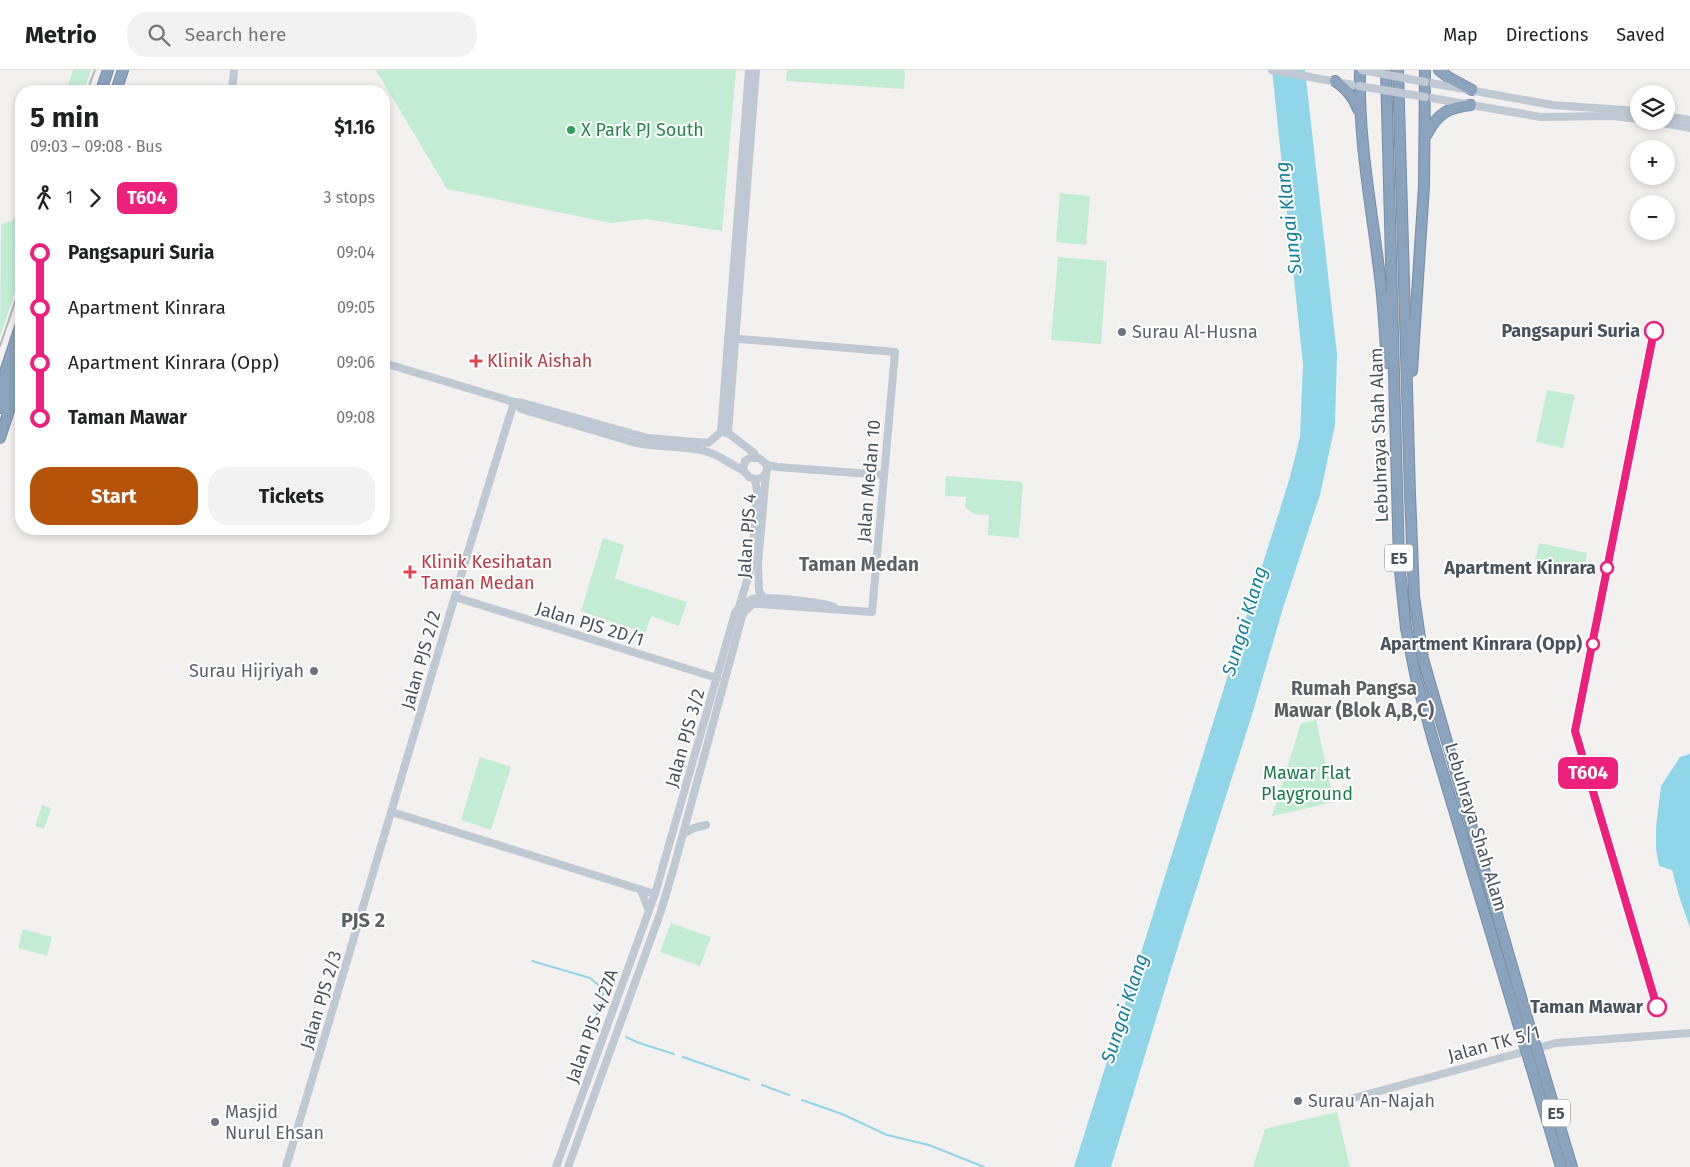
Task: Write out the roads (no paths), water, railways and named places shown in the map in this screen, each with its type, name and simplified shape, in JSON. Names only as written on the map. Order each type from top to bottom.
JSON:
[{"type":"highway","points":[[103,85],[108,70]]},
{"type":"highway","points":[[111,85],[116,70]]},
{"type":"highway","points":[[118,85],[124,70]]},
{"type":"highway","points":[[1361,70],[1359,86],[1363,154],[1382,288],[1395,441]]},
{"type":"highway","name":"Lebuhraya Shah Alam","points":[[1386,70],[1399,562],[1406,628],[1416,678],[1433,740],[1535,1061],[1572,1167]]},
{"type":"highway","name":"Lebuhraya Shah Alam","points":[[1398,70],[1414,596],[1423,659],[1525,1029]]},
{"type":"highway","points":[[1410,494],[1413,348],[1426,136],[1425,70]]},
{"type":"highway","points":[[1439,70],[1472,90]]},
{"type":"highway","points":[[1333,81],[1353,97],[1360,112]]},
{"type":"highway","points":[[1426,136],[1434,122],[1446,111],[1456,106],[1471,105]]},
{"type":"highway","points":[[0,386],[15,342]]},
{"type":"highway","points":[[0,408],[15,364]]},
{"type":"highway","points":[[0,438],[15,392]]},
{"type":"highway","name":"Lebuhraya Shah Alam","points":[[1535,1061],[1561,1167]]},
{"type":"main road","points":[[233,85],[234,70]]},
{"type":"main road","points":[[724,432],[749,70]]},
{"type":"main road","points":[[731,338],[756,70]]},
{"type":"main road","points":[[1272,70],[1541,117],[1613,116],[1630,118]]},
{"type":"main road","points":[[1361,70],[1552,105],[1630,110]]},
{"type":"main road","points":[[1675,118],[1690,120]]},
{"type":"main road","points":[[1675,125],[1690,128]]},
{"type":"main road","name":"Jalan Medan 10","points":[[731,338],[895,352],[872,612],[837,609]]},
{"type":"main road","points":[[390,364],[514,402],[523,402],[648,438],[708,443],[724,432]]},
{"type":"main road","points":[[514,402],[521,409],[636,443],[706,451],[715,454],[755,479],[760,479],[766,474],[768,465]]},
{"type":"main road","name":"Jalan PJS 2/2","points":[[392,812],[514,402]]},
{"type":"main road","points":[[724,432],[754,453],[756,458]]},
{"type":"main road","points":[[743,470],[745,461],[750,458],[756,458],[768,465],[777,467],[884,475]]},
{"type":"main road","name":"Jalan PJS 4","points":[[764,598],[759,591],[758,564],[766,474]]},
{"type":"main road","name":"Jalan PJS 4","points":[[748,604],[758,490],[755,479]]},
{"type":"main road","name":"Jalan PJS 2D/1","points":[[455,597],[717,678]]},
{"type":"main road","points":[[748,604],[764,598],[822,604],[837,609]]},
{"type":"main road","points":[[748,604],[826,610],[837,609]]},
{"type":"main road","name":"Jalan PJS 3/2","points":[[655,894],[730,628],[735,613],[748,604]]},
{"type":"main road","name":"Jalan PJS 3/2","points":[[661,910],[743,613],[748,604]]},
{"type":"main road","points":[[392,812],[655,894]]},
{"type":"main road","name":"Jalan PJS 2/3","points":[[286,1167],[392,812]]},
{"type":"main road","points":[[683,834],[694,828],[706,825]]},
{"type":"main road","points":[[641,890],[660,879]]},
{"type":"main road","points":[[641,890],[649,911]]},
{"type":"main road","name":"Jalan PJS 4/27A","points":[[556,1167],[655,894]]},
{"type":"main road","name":"Jalan PJS 4/27A","points":[[568,1167],[661,910]]},
{"type":"main road","name":"Jalan TK 5/1","points":[[1338,1102],[1556,1043],[1690,1033]]},
{"type":"main road","points":[[597,1056],[599,1062],[607,1060]]},
{"type":"main road","points":[[587,1082],[594,1079],[598,1085]]},
{"type":"water","name":"Sungai Klang","points":[[1272,70],[1305,70],[1337,354],[1335,425],[1320,495],[1283,608],[1251,718],[1180,940],[1111,1167],[1074,1167],[1290,477],[1300,437],[1303,364]]},
{"type":"water","points":[[1690,754],[1690,928],[1672,870],[1659,866],[1656,849],[1656,827],[1661,786],[1680,757]]},
{"type":"waterway","points":[[532,961],[590,978],[602,988],[603,995],[594,1022]]},
{"type":"waterway","points":[[626,1037],[674,1054]]},
{"type":"waterway","points":[[683,1057],[749,1080]]},
{"type":"waterway","points":[[762,1085],[789,1095]]},
{"type":"waterway","points":[[802,1100],[842,1114],[887,1135],[929,1145],[984,1167]]},
{"type":"railway","points":[[89,85],[95,70]]},
{"type":"railway","points":[[0,346],[15,302]]},
{"type":"place","name":"X Park PJ South","points":[[571,130]]},
{"type":"place","name":"Pangsapuri Suria","points":[[1654,331]]},
{"type":"place","name":"Surau Al-Husna","points":[[1122,332]]},
{"type":"place","name":"Klinik Aishah","points":[[476,361]]},
{"type":"place","name":"Apartment Kinrara","points":[[1607,568]]},
{"type":"place","name":"Klinik Kesihatan Taman Medan","points":[[410,572]]},
{"type":"place","name":"Apartment Kinrara (Opp)","points":[[1593,644]]},
{"type":"place","name":"Surau Hijriyah","points":[[314,671]]},
{"type":"place","name":"Taman Mawar","points":[[1657,1007]]},
{"type":"place","name":"Surau An-Najah","points":[[1298,1101]]},
{"type":"place","name":"Masjid Nurul Ehsan","points":[[215,1122]]},
{"type":"district","name":"Taman Medan","points":[[859,564]]},
{"type":"district","name":"Rumah Pangsa Mawar (Blok A,B,C)","points":[[1354,699]]},
{"type":"district","name":"PJS 2","points":[[363,920]]},
{"type":"park label","name":"Mawar Flat Playground","points":[[1307,783]]}]
